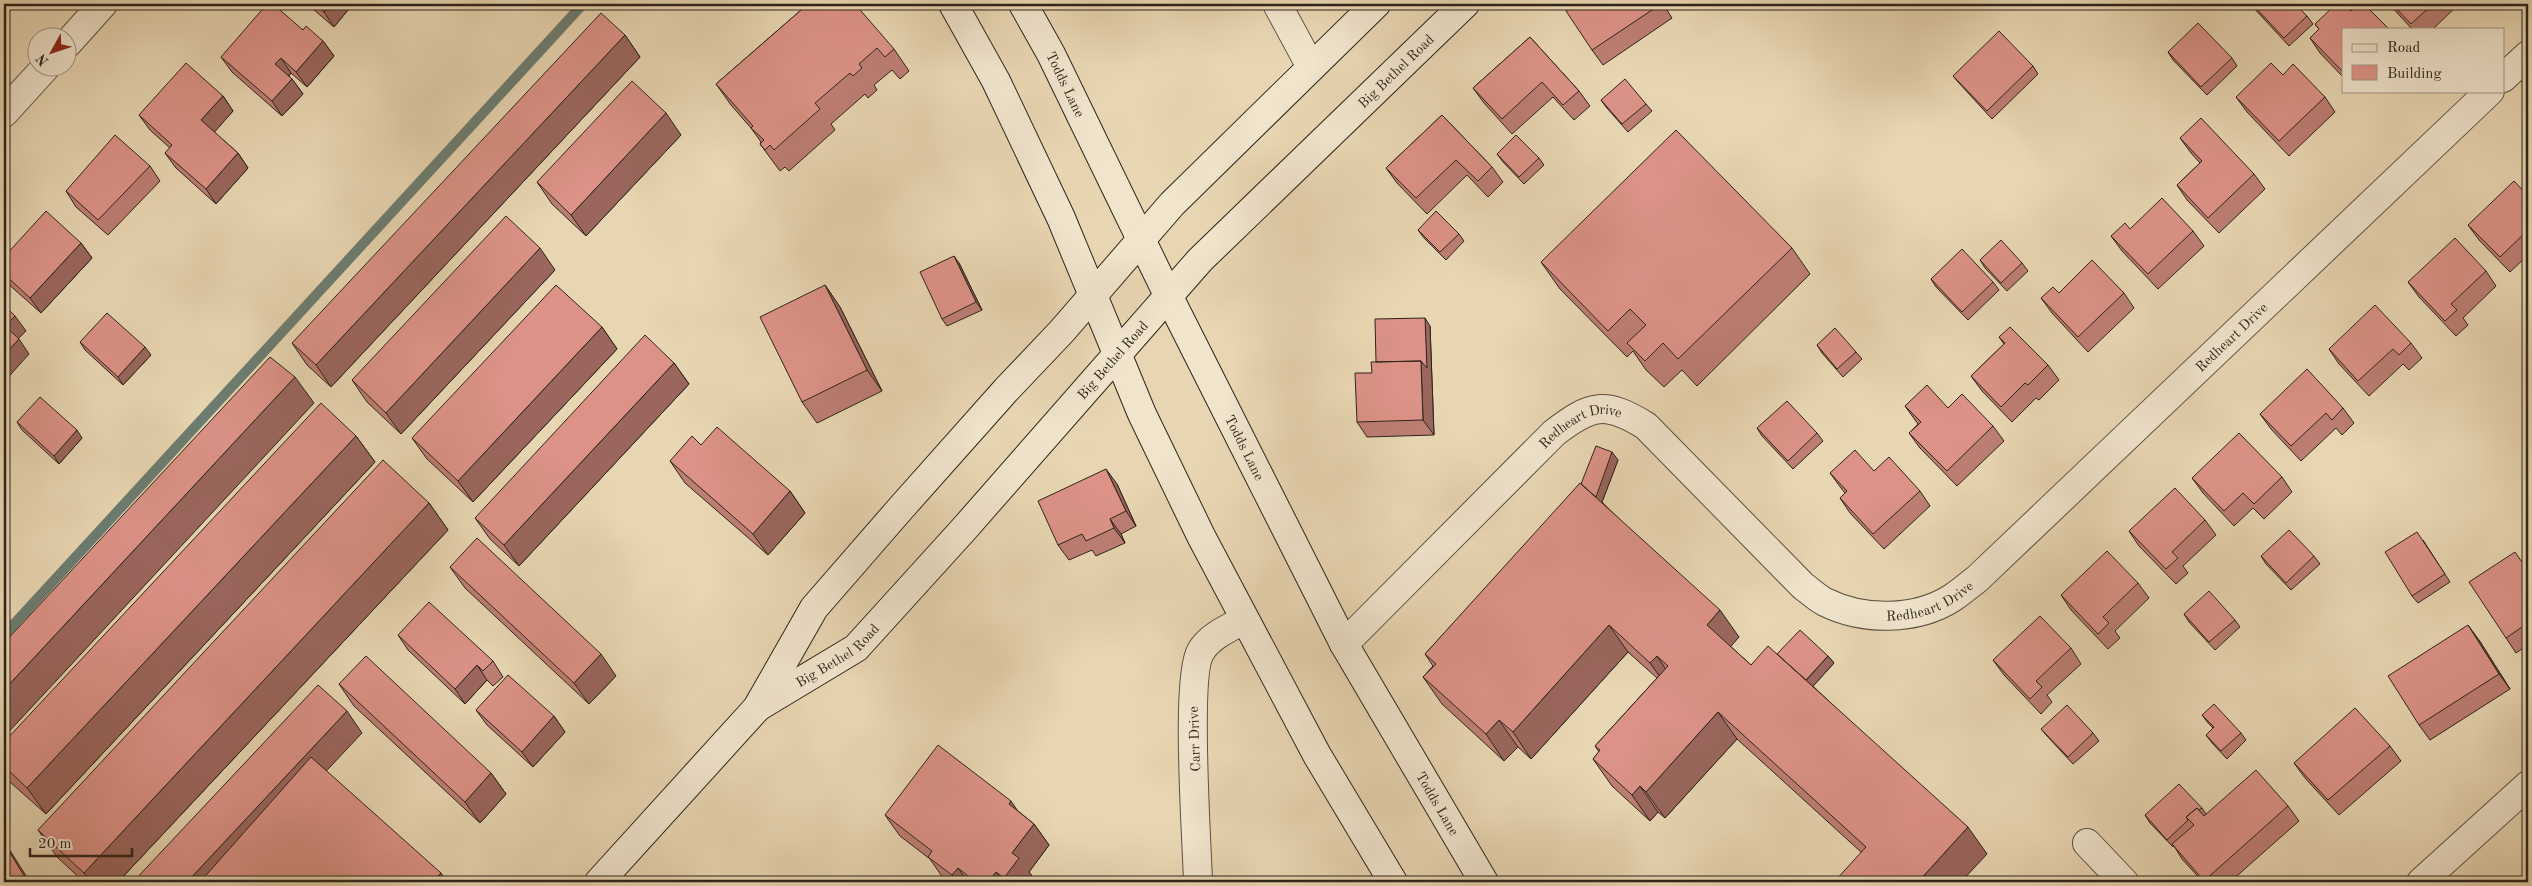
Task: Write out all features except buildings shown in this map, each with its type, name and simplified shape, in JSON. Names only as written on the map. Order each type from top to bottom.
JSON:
[{"type":"main road","points":[[78,32],[103,4]]},
{"type":"main road","points":[[953,4],[996,81],[1061,218],[1153,438],[1244,620],[1317,755],[1393,882]]},
{"type":"main road","name":"Todds Lane","points":[[1023,4],[1051,54],[1168,295],[1344,644],[1484,882]]},
{"type":"main road","points":[[1277,4],[1311,67]]},
{"type":"main road","name":"Big Bethel Road","points":[[599,882],[757,708],[814,608],[1006,390],[1093,296],[1140,238],[1172,204],[1376,4]]},
{"type":"main road","name":"Big Bethel Road","points":[[757,708],[856,648],[1118,356],[1168,295],[1247,214],[1465,4]]},
{"type":"main road","points":[[2504,77],[2528,55]]},
{"type":"main road","points":[[4,113],[36,78]]},
{"type":"main road","name":"Redheart Drive","points":[[1344,644],[1554,433],[1574,418],[1602,409],[1615,409],[1646,426],[1804,586],[1824,602],[1852,612],[1882,616],[1921,612],[1951,598],[1977,579],[2489,92]]},
{"type":"main road","name":"Carr Drive","points":[[1198,882],[1193,698],[1196,661],[1210,640],[1244,620]]},
{"type":"main road","points":[[2421,882],[2528,785]]},
{"type":"main road","points":[[2087,843],[2124,882]]},
{"type":"waterway","points":[[4,635],[583,4]]}]
